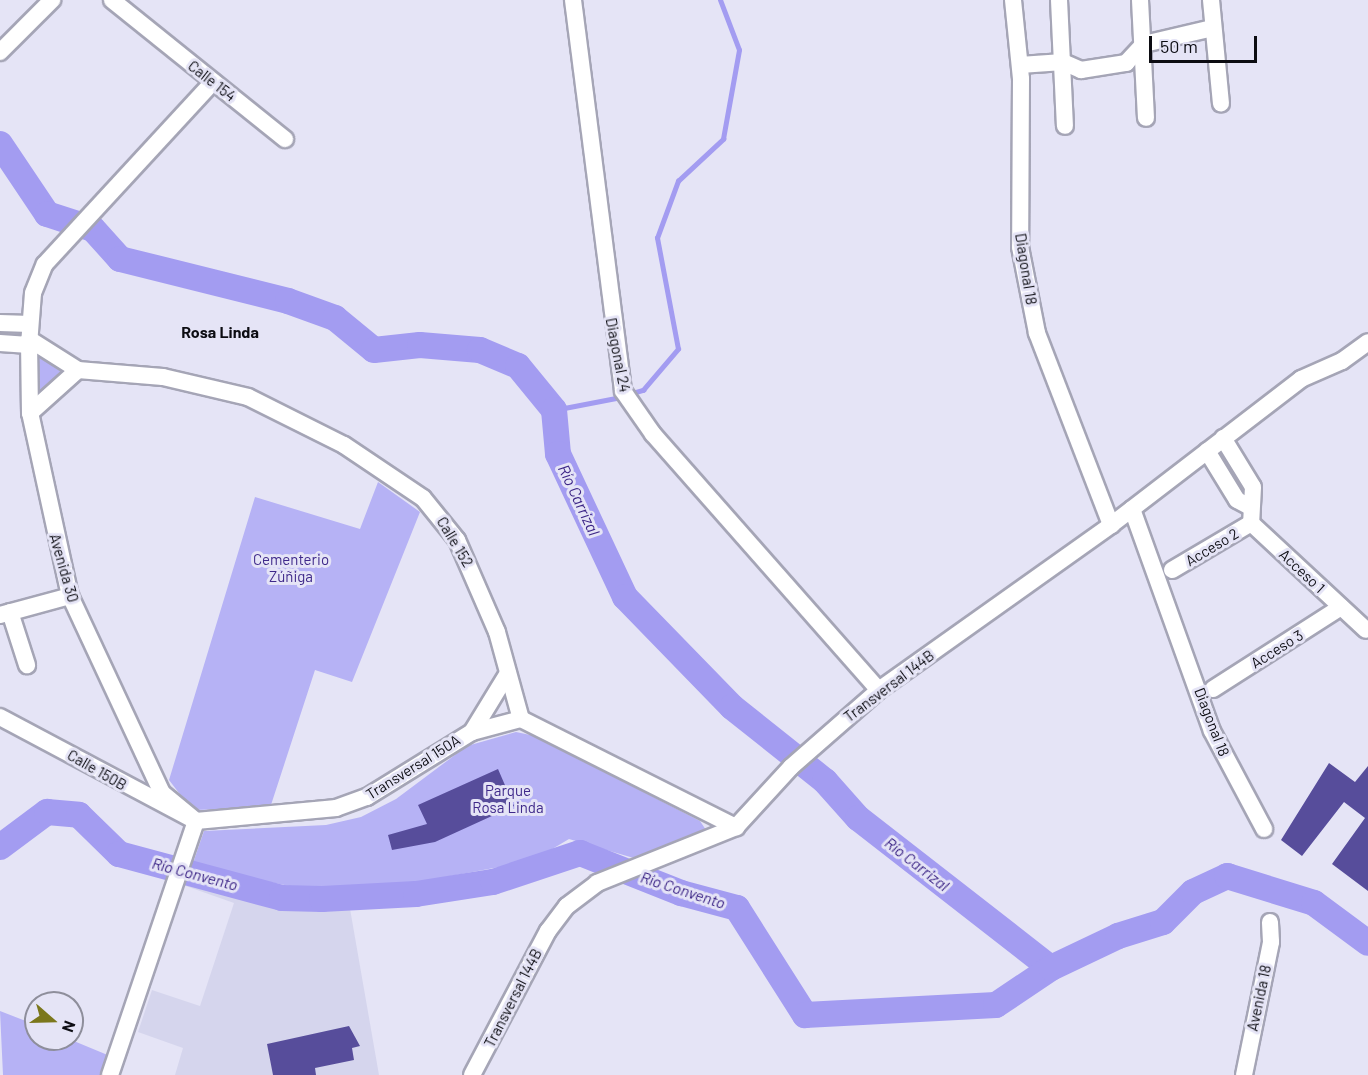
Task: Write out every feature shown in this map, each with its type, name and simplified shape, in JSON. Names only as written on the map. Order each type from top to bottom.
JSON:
[{"type":"street","points":[[0,52],[52,0]]},
{"type":"street","name":"Calle 154","points":[[112,0],[285,139]]},
{"type":"street","name":"Diagonal 24","points":[[573,0],[623,391],[653,434],[879,690]]},
{"type":"street","name":"Diagonal 18","points":[[1013,0],[1020,65],[1020,247],[1037,333],[1111,525]]},
{"type":"street","points":[[1059,0],[1065,126]]},
{"type":"street","points":[[1140,0],[1146,118]]},
{"type":"street","points":[[1211,0],[1221,104]]},
{"type":"street","points":[[1020,65],[1063,62],[1081,70],[1126,63],[1144,44],[1213,28]]},
{"type":"street","name":"Avenida 30","points":[[196,821],[164,796],[138,749],[69,596],[30,413],[29,336],[35,283],[45,264],[213,82]]},
{"type":"street","points":[[0,323],[29,336]]},
{"type":"street","points":[[0,344],[29,336]]},
{"type":"street","name":"Calle 152","points":[[29,336],[78,370],[171,379],[248,397],[308,425],[402,482],[432,506],[465,553],[508,673],[521,719]]},
{"type":"street","name":"Transversal 144B","points":[[472,1075],[548,931],[567,906],[610,878],[736,827],[790,767],[879,690],[1111,525],[1301,379],[1342,361],[1368,342]]},
{"type":"street","points":[[30,413],[78,370]]},
{"type":"street","points":[[1223,438],[1253,487],[1251,515]]},
{"type":"street","name":"Acceso 1","points":[[1207,451],[1237,500],[1366,630]]},
{"type":"street","name":"Diagonal 18","points":[[1131,509],[1212,730],[1264,829]]},
{"type":"street","name":"Acceso 2","points":[[1172,570],[1251,515]]},
{"type":"street","points":[[27,665],[5,614],[69,596]]},
{"type":"street","name":"Acceso 3","points":[[1213,689],[1341,607]]},
{"type":"street","points":[[472,732],[508,673]]},
{"type":"street","name":"Calle 150B","points":[[0,717],[196,821]]},
{"type":"street","points":[[521,719],[736,827]]},
{"type":"street","name":"Transversal 150A","points":[[196,821],[315,814],[345,806],[472,732],[521,719]]},
{"type":"street","points":[[110,1075],[196,821]]},
{"type":"street","name":"Avenida 18","points":[[1244,1075],[1271,942],[1269,922]]},
{"type":"shaded area","points":[[186,877],[295,906],[349,903],[379,1075],[175,1075],[183,1048],[138,1032],[152,990],[200,1006],[234,903],[183,885]]},
{"type":"green space","points":[[34,348],[69,371],[34,401]]},
{"type":"green space","name":"Cementerio Zúñiga","points":[[378,482],[420,512],[352,682],[315,670],[270,808],[192,810],[169,780],[255,497],[360,529]]},
{"type":"green space","name":"Parque Rosa Linda","points":[[516,732],[535,736],[700,821],[706,830],[637,859],[569,839],[532,861],[386,888],[314,891],[192,866],[204,831],[326,825],[361,817],[396,799],[467,746]]},
{"type":"green space","points":[[0,1011],[24,1020],[24,1051],[84,1051],[84,1045],[110,1056],[102,1075],[3,1075]]},
{"type":"building","points":[[1329,763],[1355,782],[1368,766],[1368,891],[1332,864],[1365,818],[1344,802],[1302,856],[1281,840]]},
{"type":"building","points":[[498,769],[514,806],[435,842],[392,850],[388,835],[427,824],[418,805]]},
{"type":"building","points":[[349,1026],[360,1046],[352,1048],[354,1060],[315,1068],[316,1075],[273,1075],[267,1044]]},
{"type":"waterway","points":[[629,394],[643,390],[678,349],[657,238],[678,181],[723,139],[739,50],[720,0]]},
{"type":"waterway","name":"Río Carrizal","points":[[0,144],[47,214],[93,229],[120,259],[288,301],[335,318],[374,350],[420,345],[480,350],[518,366],[554,410],[558,454],[625,597],[732,707],[825,781],[858,818],[1051,968]]},
{"type":"waterway","points":[[554,410],[621,397]]},
{"type":"waterway","name":"Río Convento","points":[[0,847],[47,812],[79,815],[119,854],[282,898],[322,899],[416,894],[493,882],[580,853],[681,893],[737,908],[805,1015],[996,1005],[1051,968],[1118,936],[1163,922],[1193,892],[1227,876],[1314,903],[1368,943]]},
{"type":"district","name":"Rosa Linda","points":[[220,332]]}]
